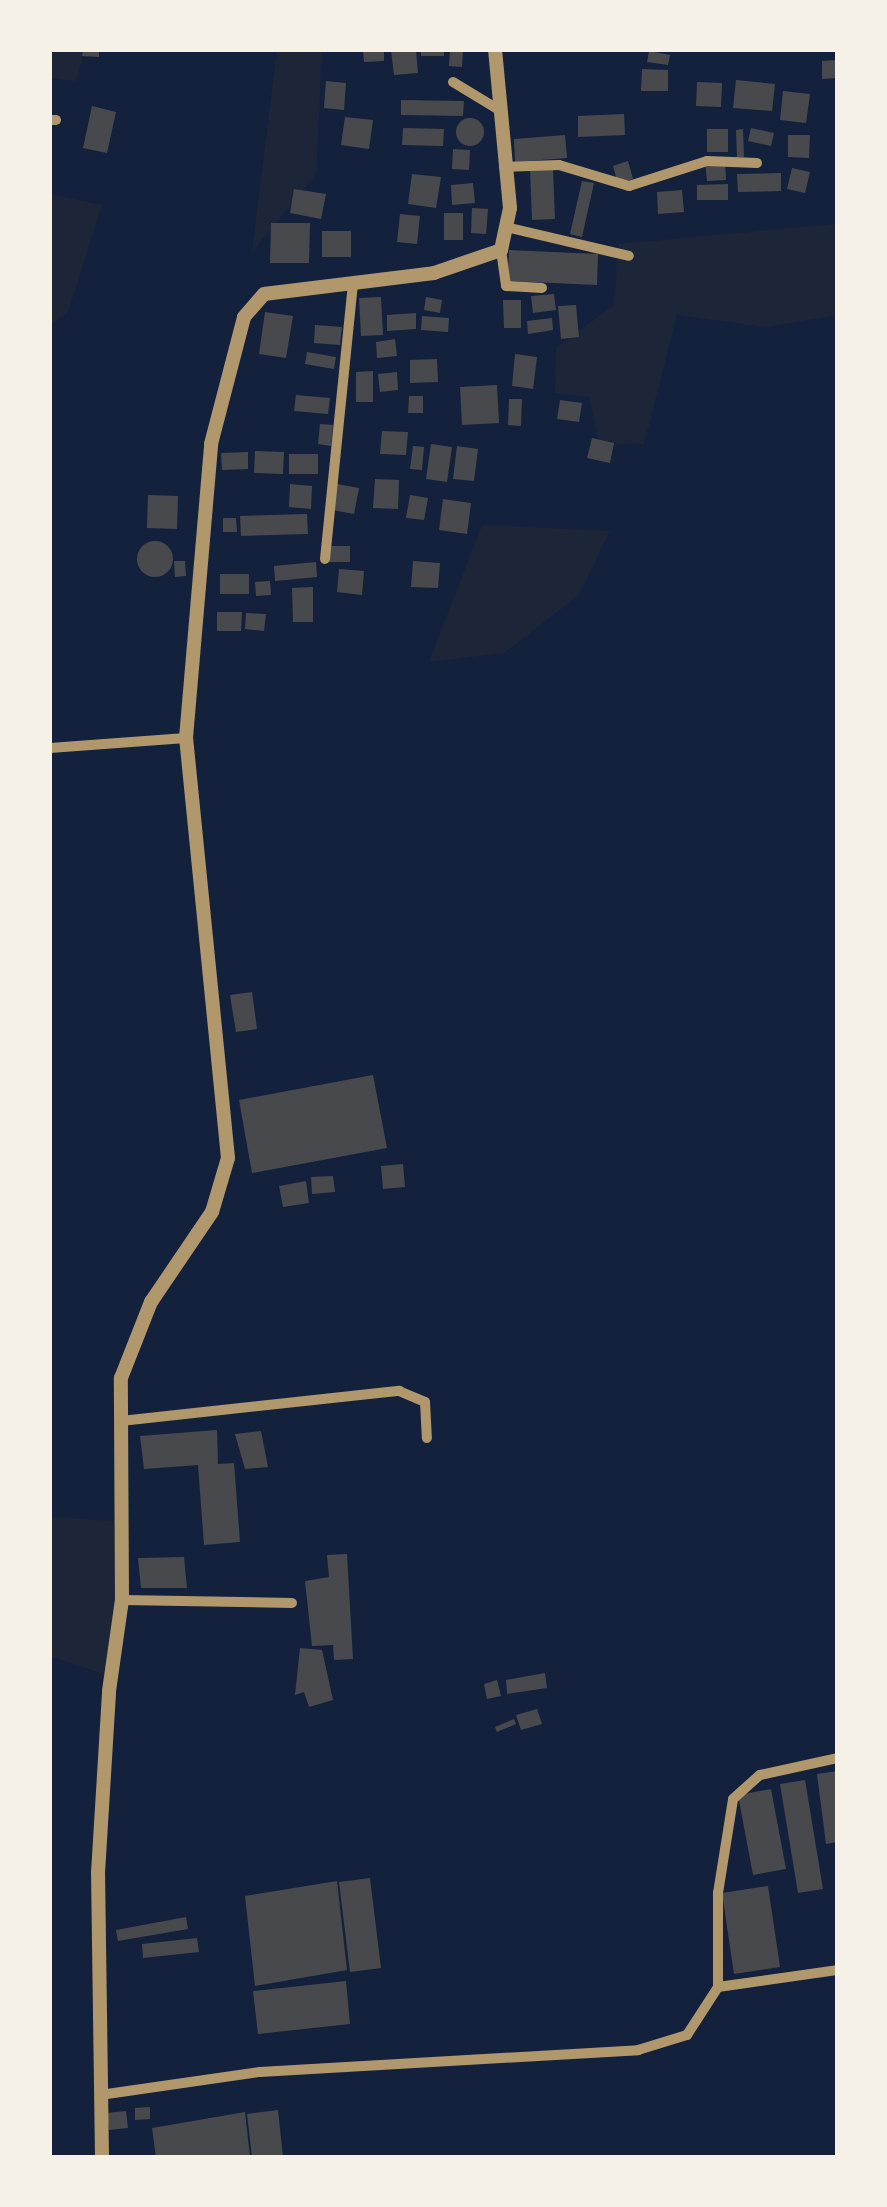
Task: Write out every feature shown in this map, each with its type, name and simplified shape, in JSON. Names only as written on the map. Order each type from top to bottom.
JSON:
[{"type":"street","points":[[496,50],[510,228],[501,250],[506,286],[542,288]]},
{"type":"street","points":[[454,82],[500,110]]},
{"type":"street","points":[[504,167],[559,164],[629,186],[707,160],[757,163]]},
{"type":"street","points":[[510,228],[628,256]]},
{"type":"street","points":[[102,2157],[98,1873],[108,1691],[122,1600],[121,1421],[126,1352],[158,1289],[212,1212],[228,1158],[186,738],[211,444],[244,317],[276,290],[434,274],[501,250]]},
{"type":"street","points":[[325,559],[353,282]]},
{"type":"street","points":[[50,748],[186,738]]},
{"type":"street","points":[[121,1421],[399,1391],[425,1402],[427,1438]]},
{"type":"street","points":[[122,1600],[292,1602]]},
{"type":"street","points":[[100,2095],[260,2072],[638,2050],[687,2035],[718,1987],[718,1893],[733,1799],[760,1775],[837,1758]]},
{"type":"street","points":[[718,1987],[837,1970]]},
{"type":"shaded area","points":[[50,50],[85,50],[76,81],[50,78]]},
{"type":"shaded area","points":[[277,50],[322,50],[316,174],[252,252]]},
{"type":"shaded area","points":[[50,194],[102,205],[68,312],[50,325]]},
{"type":"shaded area","points":[[837,224],[837,315],[766,327],[677,315],[644,444],[599,443],[589,397],[555,393],[556,348],[614,305],[619,244]]},
{"type":"shaded area","points":[[482,525],[610,531],[579,595],[504,653],[429,662]]},
{"type":"shaded area","points":[[50,1517],[113,1521],[124,1613],[103,1674],[50,1656]]},
{"type":"building","points":[[83,50],[99,50],[99,57],[82,56]]},
{"type":"building","points":[[363,50],[384,50],[384,61],[364,62]]},
{"type":"building","points":[[391,50],[416,50],[418,73],[394,75]]},
{"type":"building","points":[[421,50],[444,50],[444,56],[421,56]]},
{"type":"building","points":[[450,50],[463,50],[462,67],[449,66]]},
{"type":"building","points":[[649,51],[670,55],[668,65],[647,62]]},
{"type":"building","points":[[836,60],[837,78],[822,79],[822,61]]},
{"type":"building","points":[[642,69],[668,70],[668,91],[641,91]]},
{"type":"building","points":[[736,80],[775,84],[772,111],[733,108]]},
{"type":"building","points":[[326,81],[346,83],[344,110],[324,108]]},
{"type":"building","points":[[697,82],[722,83],[721,107],[696,106]]},
{"type":"building","points":[[783,91],[810,94],[806,123],[780,120]]},
{"type":"building","points":[[401,100],[464,101],[463,116],[401,115]]},
{"type":"building","points":[[92,106],[116,112],[107,153],[83,148]]},
{"type":"building","points":[[624,114],[625,135],[578,137],[578,116]]},
{"type":"building","points":[[345,117],[373,120],[369,149],[341,145]]},
{"type":"building","points":[[470,118],[480,122],[484,132],[480,142],[470,146],[460,142],[456,132],[460,122]]},
{"type":"building","points":[[403,128],[444,129],[443,146],[402,145]]},
{"type":"building","points":[[751,128],[774,133],[771,146],[748,141]]},
{"type":"building","points":[[707,129],[728,129],[728,152],[707,152]]},
{"type":"building","points":[[743,129],[744,157],[737,157],[736,130]]},
{"type":"building","points":[[565,135],[567,158],[515,162],[514,139]]},
{"type":"building","points":[[788,135],[810,135],[809,158],[788,157]]},
{"type":"building","points":[[453,149],[470,150],[469,170],[452,169]]},
{"type":"building","points":[[725,160],[726,180],[707,181],[705,161]]},
{"type":"building","points":[[628,161],[633,179],[618,184],[613,166]]},
{"type":"building","points":[[553,168],[555,219],[532,220],[530,169]]},
{"type":"building","points":[[792,168],[810,172],[805,193],[787,189]]},
{"type":"building","points":[[781,173],[781,191],[738,192],[737,174]]},
{"type":"building","points":[[412,174],[441,177],[436,208],[408,204]]},
{"type":"building","points":[[582,181],[594,183],[582,237],[570,234]]},
{"type":"building","points":[[473,183],[475,203],[452,205],[451,185]]},
{"type":"building","points":[[728,184],[728,200],[697,200],[697,185]]},
{"type":"building","points":[[294,189],[326,194],[321,219],[290,213]]},
{"type":"building","points":[[682,190],[684,212],[658,214],[657,192]]},
{"type":"building","points":[[472,208],[488,209],[486,234],[471,233]]},
{"type":"building","points":[[444,213],[463,213],[463,240],[444,240]]},
{"type":"building","points":[[400,214],[420,216],[417,244],[397,242]]},
{"type":"building","points":[[271,223],[310,223],[309,263],[270,263]]},
{"type":"building","points":[[322,231],[351,231],[351,257],[322,257]]},
{"type":"building","points":[[509,250],[598,254],[597,285],[508,281]]},
{"type":"building","points":[[554,294],[556,310],[533,313],[531,296]]},
{"type":"building","points":[[381,297],[383,335],[361,336],[359,298]]},
{"type":"building","points":[[426,297],[442,300],[440,313],[424,310]]},
{"type":"building","points":[[503,300],[521,300],[521,328],[504,328]]},
{"type":"building","points":[[576,305],[579,337],[561,339],[558,306]]},
{"type":"building","points":[[265,312],[293,316],[286,358],[259,354]]},
{"type":"building","points":[[416,313],[416,329],[387,331],[387,315]]},
{"type":"building","points":[[422,316],[449,318],[448,332],[421,330]]},
{"type":"building","points":[[552,318],[553,330],[528,334],[527,321]]},
{"type":"building","points":[[315,325],[342,327],[340,345],[314,343]]},
{"type":"building","points":[[395,339],[397,356],[377,358],[376,342]]},
{"type":"building","points":[[307,352],[336,357],[334,369],[305,364]]},
{"type":"building","points":[[515,354],[537,357],[533,389],[512,386]]},
{"type":"building","points":[[437,359],[438,382],[410,383],[410,360]]},
{"type":"building","points":[[373,371],[373,402],[356,402],[356,372]]},
{"type":"building","points":[[397,372],[398,390],[380,392],[378,374]]},
{"type":"building","points":[[497,385],[499,423],[462,425],[460,387]]},
{"type":"building","points":[[296,395],[330,398],[328,414],[294,411]]},
{"type":"building","points":[[409,396],[423,396],[423,413],[408,413]]},
{"type":"building","points":[[509,399],[522,399],[521,426],[508,425]]},
{"type":"building","points":[[560,400],[582,403],[579,422],[557,419]]},
{"type":"building","points":[[320,424],[333,425],[331,446],[318,444]]},
{"type":"building","points":[[382,431],[408,432],[406,455],[380,454]]},
{"type":"building","points":[[592,438],[614,443],[610,463],[587,458]]},
{"type":"building","points":[[431,444],[452,447],[447,482],[426,479]]},
{"type":"building","points":[[413,446],[424,447],[422,470],[410,469]]},
{"type":"building","points":[[457,446],[478,449],[474,481],[453,479]]},
{"type":"building","points":[[255,451],[284,452],[283,474],[254,473]]},
{"type":"building","points":[[248,452],[248,469],[222,470],[221,453]]},
{"type":"building","points":[[289,454],[318,454],[318,474],[289,474]]},
{"type":"building","points":[[375,479],[399,480],[398,509],[373,508]]},
{"type":"building","points":[[290,484],[312,486],[311,509],[289,507]]},
{"type":"building","points":[[337,484],[359,488],[354,514],[332,510]]},
{"type":"building","points":[[148,495],[178,496],[177,529],[147,528]]},
{"type":"building","points":[[410,495],[428,498],[424,520],[406,518]]},
{"type":"building","points":[[443,499],[471,503],[467,534],[439,530]]},
{"type":"building","points":[[307,514],[308,534],[241,536],[240,516]]},
{"type":"building","points":[[223,518],[236,518],[237,532],[223,532]]},
{"type":"building","points":[[155,541],[168,546],[173,559],[168,572],[155,577],[142,572],[137,559],[142,546]]},
{"type":"building","points":[[327,546],[350,546],[350,562],[327,562]]},
{"type":"building","points":[[174,561],[185,561],[186,576],[175,577]]},
{"type":"building","points":[[413,561],[440,563],[438,588],[411,587]]},
{"type":"building","points":[[316,562],[317,577],[275,581],[274,566]]},
{"type":"building","points":[[339,569],[364,571],[362,595],[337,592]]},
{"type":"building","points":[[220,574],[249,574],[249,594],[220,594]]},
{"type":"building","points":[[270,581],[271,595],[256,596],[255,582]]},
{"type":"building","points":[[313,587],[313,622],[293,622],[292,588]]},
{"type":"building","points":[[217,612],[242,612],[241,631],[217,631]]},
{"type":"building","points":[[246,613],[266,614],[264,631],[245,629]]},
{"type":"building","points":[[252,992],[257,1029],[236,1032],[230,995]]},
{"type":"building","points":[[373,1075],[387,1148],[252,1173],[239,1100]]},
{"type":"building","points":[[403,1164],[405,1187],[383,1189],[381,1166]]},
{"type":"building","points":[[333,1176],[335,1192],[312,1194],[311,1177]]},
{"type":"building","points":[[306,1181],[309,1203],[283,1207],[279,1186]]},
{"type":"building","points":[[217,1430],[218,1464],[234,1463],[240,1542],[204,1545],[198,1465],[144,1469],[140,1436]]},
{"type":"building","points":[[261,1431],[268,1467],[245,1469],[235,1434]]},
{"type":"building","points":[[347,1554],[353,1659],[334,1660],[333,1645],[312,1646],[305,1581],[329,1577],[327,1555]]},
{"type":"building","points":[[184,1557],[187,1588],[141,1588],[138,1558]]},
{"type":"building","points":[[300,1648],[322,1650],[333,1700],[309,1707],[304,1692],[295,1695]]},
{"type":"building","points":[[545,1673],[547,1688],[507,1694],[506,1680]]},
{"type":"building","points":[[497,1680],[501,1696],[487,1699],[484,1684]]},
{"type":"building","points":[[537,1709],[542,1724],[521,1730],[516,1715]]},
{"type":"building","points":[[514,1719],[516,1724],[497,1732],[495,1727]]},
{"type":"building","points":[[837,1771],[837,1842],[826,1844],[817,1774]]},
{"type":"building","points":[[805,1780],[823,1889],[798,1893],[780,1784]]},
{"type":"building","points":[[771,1789],[786,1869],[753,1875],[738,1795]]},
{"type":"building","points":[[370,1878],[381,1968],[350,1972],[339,1882]]},
{"type":"building","points":[[337,1881],[347,1970],[255,1986],[245,1896]]},
{"type":"building","points":[[768,1886],[780,1967],[734,1974],[722,1893]]},
{"type":"building","points":[[186,1917],[188,1929],[118,1941],[116,1930]]},
{"type":"building","points":[[197,1938],[199,1952],[143,1958],[142,1944]]},
{"type":"building","points":[[346,1981],[350,2024],[258,2034],[253,1991]]},
{"type":"building","points":[[150,2107],[150,2119],[135,2120],[135,2108]]},
{"type":"building","points":[[278,2110],[283,2157],[252,2157],[247,2114]]},
{"type":"building","points":[[126,2111],[128,2128],[109,2130],[107,2113]]},
{"type":"building","points":[[245,2112],[250,2157],[156,2157],[152,2128]]}]
